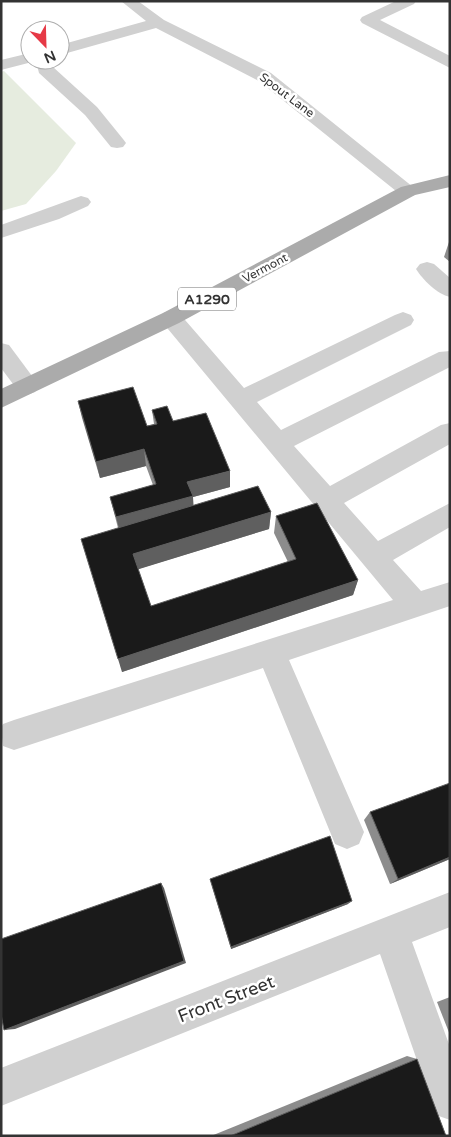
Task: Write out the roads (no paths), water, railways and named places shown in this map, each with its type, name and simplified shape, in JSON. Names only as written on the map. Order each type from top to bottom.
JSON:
[{"type":"main road","name":"Vermont","points":[[1,399],[171,318],[408,191],[450,181]]},
{"type":"street","points":[[409,1],[368,20],[450,63]]},
{"type":"street","name":"Spout Lane","points":[[131,2],[158,22],[265,76],[408,191]]},
{"type":"street","points":[[70,47],[158,22]]},
{"type":"street","points":[[1,65],[20,60]]},
{"type":"street","points":[[46,70],[91,111],[117,143]]},
{"type":"street","points":[[1,232],[52,215],[81,202]]},
{"type":"street","points":[[427,270],[450,290]]},
{"type":"street","points":[[171,318],[415,605]]},
{"type":"street","points":[[240,400],[403,320]]},
{"type":"street","points":[[1,351],[28,386]]},
{"type":"street","points":[[277,443],[447,358]]},
{"type":"street","points":[[326,501],[450,432]]},
{"type":"street","points":[[374,557],[450,514]]},
{"type":"street","points":[[14,735],[450,594]]},
{"type":"street","points":[[271,652],[347,832]]},
{"type":"street","name":"Front Street","points":[[1,1087],[450,909]]},
{"type":"street","points":[[391,934],[450,1101]]}]
